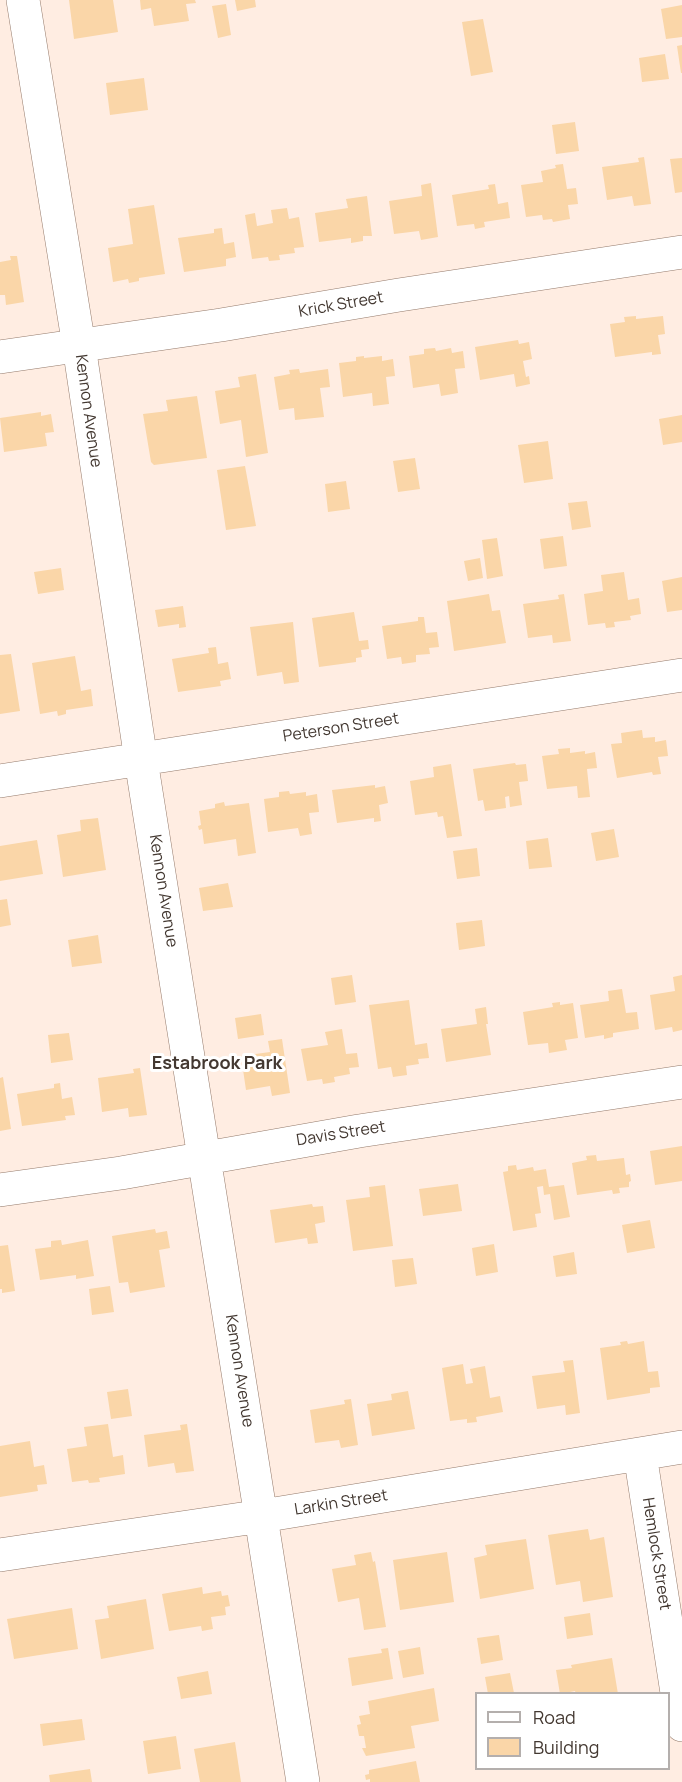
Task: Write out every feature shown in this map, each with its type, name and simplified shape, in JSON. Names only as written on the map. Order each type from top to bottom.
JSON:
[{"type":"street","name":"Kennon Avenue","points":[[23,0],[303,1782]]},
{"type":"street","name":"Krick Street","points":[[0,357],[221,325],[682,252]]},
{"type":"street","name":"Peterson Street","points":[[0,781],[682,675]]},
{"type":"street","name":"Davis Street","points":[[0,1190],[121,1173],[359,1131],[682,1082]]},
{"type":"street","name":"Larkin Street","points":[[0,1555],[262,1516],[682,1447]]},
{"type":"street","name":"Hemlock Street","points":[[640,1454],[682,1725]]},
{"type":"building","points":[[69,0],[113,0],[118,32],[74,39]]},
{"type":"building","points":[[140,0],[195,0],[196,3],[186,4],[189,21],[154,26],[151,8],[141,10]]},
{"type":"building","points":[[235,0],[255,0],[256,7],[237,11]]},
{"type":"building","points":[[226,4],[231,35],[218,38],[212,6]]},
{"type":"building","points":[[682,5],[682,37],[666,39],[661,9]]},
{"type":"building","points":[[483,19],[493,72],[471,76],[462,22]]},
{"type":"building","points":[[682,45],[682,73],[681,73],[677,46]]},
{"type":"building","points":[[665,54],[669,79],[642,82],[639,58]]},
{"type":"building","points":[[144,78],[148,110],[110,115],[106,83]]},
{"type":"building","points":[[575,122],[579,151],[556,154],[552,125]]},
{"type":"building","points":[[644,157],[651,204],[634,206],[632,196],[607,200],[602,167],[639,162],[638,158]]},
{"type":"building","points":[[682,158],[682,192],[675,193],[670,159]]},
{"type":"building","points":[[563,164],[567,189],[576,188],[578,204],[568,205],[570,219],[553,222],[552,219],[543,220],[542,215],[526,217],[521,185],[543,182],[541,171]]},
{"type":"building","points":[[431,183],[438,237],[421,240],[419,231],[394,234],[389,201],[422,196],[421,185]]},
{"type":"building","points":[[495,184],[498,204],[508,202],[510,218],[484,222],[485,227],[475,229],[474,224],[457,226],[452,195],[489,189],[488,185]]},
{"type":"building","points":[[367,196],[372,236],[363,236],[363,241],[351,243],[351,238],[319,242],[315,213],[348,208],[346,199]]},
{"type":"building","points":[[154,205],[165,274],[139,278],[139,281],[129,283],[128,279],[113,282],[108,248],[133,244],[128,209]]},
{"type":"building","points":[[287,208],[289,219],[299,217],[304,247],[294,248],[295,253],[279,255],[280,260],[269,261],[268,257],[252,259],[245,215],[255,213],[257,226],[273,223],[271,210]]},
{"type":"building","points":[[222,228],[224,244],[234,242],[236,257],[226,259],[226,266],[184,272],[178,238],[214,233],[214,229]]},
{"type":"building","points":[[10,256],[17,256],[24,302],[6,305],[5,295],[0,295],[0,262],[11,260]]},
{"type":"building","points":[[636,316],[636,319],[663,316],[665,334],[658,335],[661,354],[652,355],[652,352],[615,357],[610,324],[625,322],[624,317]]},
{"type":"building","points":[[518,340],[519,344],[529,342],[532,359],[523,361],[530,384],[516,387],[514,374],[480,380],[475,347]]},
{"type":"building","points":[[435,348],[436,351],[451,348],[452,353],[463,351],[465,368],[455,369],[458,393],[441,396],[439,384],[413,388],[409,356],[424,354],[424,349]]},
{"type":"building","points":[[364,356],[364,358],[382,356],[382,361],[393,359],[395,376],[386,377],[389,404],[373,406],[372,393],[343,397],[339,363],[356,361],[356,357]]},
{"type":"building","points":[[299,369],[300,373],[328,369],[330,387],[320,388],[324,417],[295,420],[294,408],[279,410],[274,377],[290,374],[289,370]]},
{"type":"building","points":[[256,374],[268,453],[246,457],[241,420],[220,424],[215,391],[240,387],[238,377]]},
{"type":"building","points":[[197,396],[207,458],[154,465],[151,462],[143,414],[168,411],[166,400]]},
{"type":"building","points":[[41,412],[41,416],[51,414],[54,432],[45,433],[47,446],[4,452],[0,418]]},
{"type":"building","points":[[682,415],[682,442],[663,445],[659,419]]},
{"type":"building","points":[[548,441],[553,479],[524,483],[518,445]]},
{"type":"building","points":[[415,458],[420,489],[398,492],[393,461]]},
{"type":"building","points":[[245,466],[256,526],[226,530],[217,470]]},
{"type":"building","points":[[346,481],[350,509],[328,512],[325,484]]},
{"type":"building","points":[[587,501],[591,527],[572,530],[568,503]]},
{"type":"building","points":[[563,536],[567,566],[544,569],[540,539]]},
{"type":"building","points":[[497,538],[503,576],[487,579],[482,540]]},
{"type":"building","points":[[480,558],[483,578],[468,581],[464,561]]},
{"type":"building","points":[[61,568],[64,590],[38,594],[34,572]]},
{"type":"building","points":[[624,572],[628,600],[639,598],[641,614],[630,616],[631,620],[614,622],[615,627],[606,628],[605,623],[588,625],[584,594],[603,591],[601,575]]},
{"type":"building","points":[[682,577],[682,610],[667,612],[662,581]]},
{"type":"building","points":[[489,594],[492,611],[500,610],[506,643],[454,651],[447,601]]},
{"type":"building","points":[[564,594],[571,641],[553,643],[552,635],[528,638],[523,604],[559,599],[558,595]]},
{"type":"building","points":[[183,606],[186,627],[179,628],[179,624],[158,627],[155,610]]},
{"type":"building","points":[[354,612],[359,641],[368,640],[369,649],[361,650],[362,657],[356,658],[356,662],[319,667],[312,618]]},
{"type":"building","points":[[418,617],[424,617],[426,633],[437,632],[439,647],[429,648],[430,654],[416,655],[416,662],[402,664],[401,657],[387,659],[382,626],[418,621]]},
{"type":"building","points":[[293,622],[299,682],[284,684],[282,672],[257,676],[250,627]]},
{"type":"building","points":[[216,647],[218,664],[228,662],[231,679],[220,681],[221,686],[178,692],[172,659],[209,653],[208,648]]},
{"type":"building","points":[[11,654],[20,711],[0,714],[0,655]]},
{"type":"building","points":[[75,656],[81,691],[91,689],[93,706],[66,710],[66,714],[58,716],[57,711],[40,714],[32,663]]},
{"type":"building","points":[[642,730],[643,738],[655,737],[655,742],[666,740],[668,756],[658,757],[661,774],[653,775],[652,772],[617,778],[611,744],[622,743],[621,733]]},
{"type":"building","points":[[570,748],[570,753],[595,752],[597,768],[587,769],[590,797],[578,798],[577,786],[547,789],[542,756],[559,754],[558,749]]},
{"type":"building","points":[[515,763],[516,765],[526,764],[528,781],[519,782],[522,805],[510,807],[509,796],[505,797],[506,808],[485,811],[483,800],[478,801],[473,769]]},
{"type":"building","points":[[451,764],[462,836],[447,838],[443,816],[438,817],[437,812],[415,815],[410,781],[434,777],[433,767]]},
{"type":"building","points":[[375,785],[375,788],[385,786],[388,803],[379,805],[381,821],[374,822],[374,818],[337,823],[332,790]]},
{"type":"building","points":[[289,791],[290,794],[306,792],[306,796],[317,794],[319,812],[309,813],[312,834],[300,836],[298,828],[268,832],[264,799],[279,797],[279,792]]},
{"type":"building","points":[[224,802],[225,806],[249,803],[256,853],[238,856],[236,839],[204,844],[202,829],[199,830],[198,826],[201,825],[199,811],[215,808],[215,804]]},
{"type":"building","points":[[98,818],[106,870],[63,877],[57,835],[81,831],[80,820]]},
{"type":"building","points":[[614,829],[619,857],[596,861],[591,833]]},
{"type":"building","points":[[548,838],[552,867],[529,869],[526,841]]},
{"type":"building","points":[[37,840],[43,874],[0,881],[0,846]]},
{"type":"building","points":[[477,848],[480,876],[457,879],[453,851]]},
{"type":"building","points":[[228,883],[233,907],[203,911],[199,888]]},
{"type":"building","points":[[7,899],[11,925],[0,927],[0,900]]},
{"type":"building","points":[[482,920],[485,946],[459,950],[456,923]]},
{"type":"building","points":[[98,935],[102,963],[72,967],[68,940]]},
{"type":"building","points":[[352,975],[356,1002],[335,1005],[331,978]]},
{"type":"building","points":[[682,975],[682,1030],[673,1032],[672,1027],[655,1030],[650,995],[675,991],[673,977]]},
{"type":"building","points":[[622,989],[626,1013],[637,1012],[639,1029],[613,1033],[613,1037],[604,1039],[604,1035],[585,1038],[580,1005],[609,1001],[608,991]]},
{"type":"building","points":[[409,1000],[415,1045],[427,1043],[429,1058],[418,1059],[419,1064],[406,1066],[407,1075],[393,1077],[391,1067],[378,1069],[369,1005]]},
{"type":"building","points":[[560,1002],[560,1005],[573,1003],[578,1038],[565,1040],[567,1050],[549,1053],[548,1043],[528,1045],[523,1012],[553,1007],[552,1003]]},
{"type":"building","points":[[486,1007],[491,1055],[446,1062],[441,1029],[477,1024],[475,1009]]},
{"type":"building","points":[[261,1014],[264,1035],[238,1039],[235,1018]]},
{"type":"building","points":[[342,1029],[346,1054],[357,1053],[359,1067],[349,1068],[350,1074],[334,1077],[335,1082],[323,1084],[322,1079],[307,1081],[301,1049],[328,1045],[325,1032]]},
{"type":"building","points":[[69,1033],[73,1060],[51,1063],[48,1035]]},
{"type":"building","points":[[282,1039],[290,1093],[272,1096],[270,1086],[246,1090],[241,1056],[270,1052],[268,1041]]},
{"type":"building","points":[[140,1068],[147,1115],[129,1117],[128,1108],[102,1112],[98,1078],[134,1073],[133,1069]]},
{"type":"building","points":[[3,1077],[11,1129],[0,1131],[0,1078]]},
{"type":"building","points":[[60,1083],[62,1099],[72,1097],[75,1115],[65,1116],[66,1120],[22,1126],[17,1094],[54,1088],[54,1084]]},
{"type":"building","points":[[682,1146],[682,1181],[655,1185],[650,1151]]},
{"type":"building","points":[[596,1155],[597,1161],[624,1158],[626,1175],[630,1174],[629,1187],[619,1188],[620,1193],[613,1194],[612,1190],[577,1195],[572,1163],[587,1160],[586,1156]]},
{"type":"building","points":[[516,1165],[517,1170],[533,1167],[534,1171],[546,1169],[549,1187],[564,1185],[570,1217],[554,1220],[550,1194],[544,1195],[543,1186],[537,1187],[541,1213],[535,1214],[537,1227],[513,1231],[503,1172],[508,1171],[508,1166]]},
{"type":"building","points":[[458,1184],[462,1211],[423,1216],[419,1189]]},
{"type":"building","points":[[385,1185],[393,1246],[353,1251],[346,1200],[370,1197],[369,1187]]},
{"type":"building","points":[[312,1204],[313,1207],[323,1206],[325,1222],[315,1224],[318,1243],[308,1244],[307,1238],[275,1243],[270,1210]]},
{"type":"building","points":[[650,1220],[655,1248],[627,1253],[622,1225]]},
{"type":"building","points":[[155,1229],[156,1233],[167,1231],[170,1248],[159,1250],[165,1287],[130,1293],[128,1282],[119,1283],[112,1236]]},
{"type":"building","points":[[61,1240],[62,1245],[88,1240],[94,1276],[76,1279],[76,1275],[40,1280],[35,1249],[51,1247],[51,1241]]},
{"type":"building","points":[[494,1244],[498,1272],[476,1276],[472,1248]]},
{"type":"building","points":[[8,1245],[15,1291],[2,1293],[0,1289],[0,1246]]},
{"type":"building","points":[[574,1252],[577,1274],[556,1277],[553,1256]]},
{"type":"building","points":[[413,1258],[417,1284],[395,1287],[392,1260]]},
{"type":"building","points":[[110,1286],[114,1312],[92,1315],[89,1289]]},
{"type":"building","points":[[627,1341],[628,1344],[644,1341],[648,1372],[658,1371],[660,1387],[650,1388],[650,1393],[607,1400],[600,1348],[621,1345],[620,1342]]},
{"type":"building","points":[[573,1360],[580,1413],[566,1415],[565,1405],[537,1409],[532,1376],[565,1372],[563,1361]]},
{"type":"building","points":[[463,1364],[466,1384],[473,1383],[470,1369],[485,1366],[490,1398],[500,1396],[503,1412],[476,1417],[477,1422],[467,1423],[467,1419],[450,1421],[442,1368]]},
{"type":"building","points":[[128,1389],[132,1416],[111,1419],[107,1392]]},
{"type":"building","points":[[408,1391],[415,1429],[372,1436],[367,1404],[392,1400],[391,1394]]},
{"type":"building","points":[[351,1399],[358,1445],[341,1448],[339,1440],[315,1443],[310,1410],[345,1404],[344,1400]]},
{"type":"building","points":[[108,1424],[113,1457],[123,1455],[125,1474],[99,1478],[100,1482],[89,1483],[88,1480],[72,1482],[67,1449],[87,1446],[84,1427]]},
{"type":"building","points":[[187,1424],[194,1471],[176,1473],[174,1463],[148,1467],[144,1435],[181,1430],[180,1425]]},
{"type":"building","points":[[30,1441],[34,1467],[44,1465],[47,1484],[37,1485],[38,1491],[0,1497],[0,1446]]},
{"type":"building","points":[[588,1529],[590,1540],[604,1537],[613,1597],[583,1602],[580,1581],[556,1585],[548,1535]]},
{"type":"building","points":[[526,1539],[534,1589],[480,1599],[474,1558],[487,1555],[485,1545]]},
{"type":"building","points":[[371,1552],[373,1562],[375,1561],[386,1627],[364,1630],[359,1598],[338,1602],[332,1569],[356,1565],[354,1555]]},
{"type":"building","points":[[447,1552],[454,1602],[400,1610],[393,1560]]},
{"type":"building","points":[[202,1587],[203,1594],[221,1591],[222,1596],[228,1595],[230,1606],[225,1607],[226,1615],[211,1617],[213,1629],[202,1631],[201,1626],[169,1631],[162,1594]]},
{"type":"building","points":[[146,1599],[154,1649],[101,1659],[95,1620],[109,1618],[107,1606]]},
{"type":"building","points":[[72,1608],[78,1649],[14,1659],[7,1619]]},
{"type":"building","points":[[590,1613],[593,1635],[567,1639],[564,1617]]},
{"type":"building","points":[[499,1635],[503,1660],[481,1664],[477,1638]]},
{"type":"building","points":[[420,1647],[424,1674],[403,1678],[398,1651]]},
{"type":"building","points":[[388,1648],[393,1679],[352,1686],[348,1658],[382,1653],[381,1649]]},
{"type":"building","points":[[612,1658],[618,1692],[560,1692],[556,1670],[572,1668],[571,1665]]},
{"type":"building","points":[[208,1671],[212,1694],[181,1699],[177,1677]]},
{"type":"building","points":[[510,1673],[514,1692],[488,1692],[485,1677]]},
{"type":"building","points":[[434,1688],[439,1721],[411,1726],[415,1748],[366,1756],[362,1748],[366,1748],[364,1736],[359,1736],[357,1725],[361,1724],[359,1716],[370,1714],[368,1701]]},
{"type":"building","points":[[82,1719],[85,1740],[43,1746],[40,1724]]},
{"type":"building","points":[[176,1736],[181,1769],[148,1774],[143,1741]]},
{"type":"building","points":[[235,1742],[241,1782],[200,1782],[194,1749]]},
{"type":"building","points":[[416,1761],[420,1782],[370,1782],[370,1779],[366,1780],[365,1775],[369,1774],[369,1770]]},
{"type":"building","points":[[90,1769],[92,1782],[50,1782],[49,1775]]},
{"type":"district","name":"Estabrook Park","points":[[217,1064]]}]
